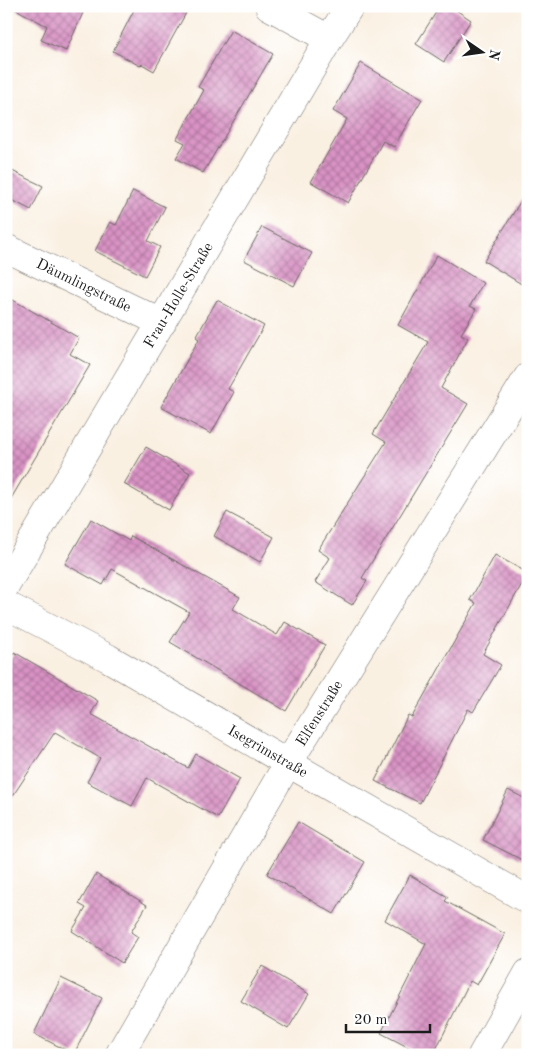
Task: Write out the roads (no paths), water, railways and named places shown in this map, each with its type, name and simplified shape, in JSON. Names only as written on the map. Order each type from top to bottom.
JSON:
[{"type":"street","points":[[269,6],[329,39]]},
{"type":"street","name":"Frau-Holle-Straße","points":[[6,585],[350,6]]},
{"type":"street","name":"Däumlingstraße","points":[[6,248],[162,322]]},
{"type":"street","name":"Elfenstraße","points":[[120,1055],[288,763],[528,377]]},
{"type":"street","name":"Isegrimstraße","points":[[6,605],[108,658],[528,900]]},
{"type":"street","points":[[482,1055],[528,973]]}]
